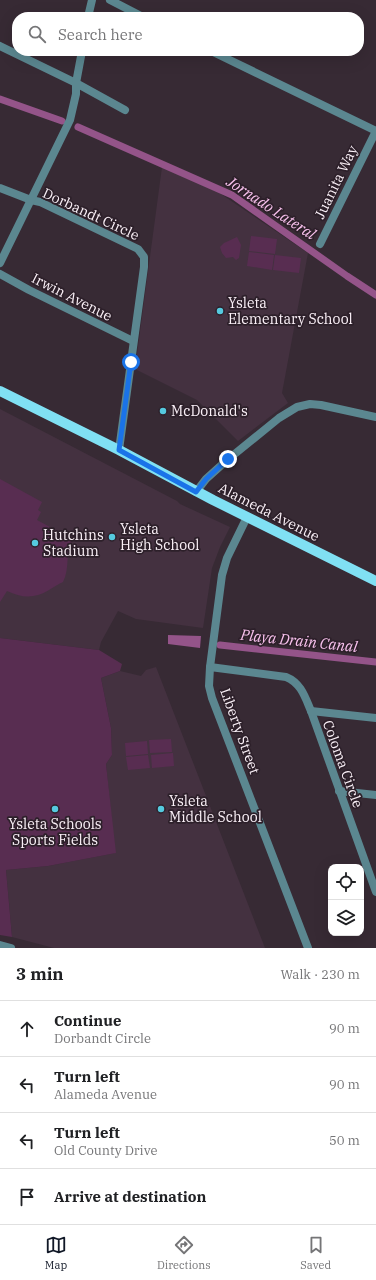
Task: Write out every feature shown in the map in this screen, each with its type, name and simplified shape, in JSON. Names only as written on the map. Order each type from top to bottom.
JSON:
[{"type":"main road","name":"Alameda Avenue","points":[[0,391],[119,450],[196,492],[376,581]]},
{"type":"street","points":[[89,12],[92,0]]},
{"type":"street","points":[[110,0],[133,12]]},
{"type":"street","points":[[0,46],[12,52]]},
{"type":"street","points":[[21,56],[76,83],[124,110]]},
{"type":"street","points":[[0,263],[70,120],[76,94],[76,83],[81,56]]},
{"type":"street","points":[[221,56],[376,131]]},
{"type":"street","name":"Juanita Way","points":[[320,244],[376,131]]},
{"type":"street","name":"Dorbandt Circle","points":[[0,188],[40,202],[138,249],[142,254],[144,267],[119,450]]},
{"type":"street","name":"Irwin Avenue","points":[[0,274],[36,294],[133,341]]},
{"type":"street","points":[[196,492],[206,479],[226,461],[279,418],[297,407],[310,404],[321,404],[376,417]]},
{"type":"street","name":"Liberty Street","points":[[247,517],[227,558],[222,575],[210,667],[210,686],[212,698],[308,948]]},
{"type":"street","name":"Coloma Circle","points":[[210,667],[286,677],[292,679],[301,688],[311,711],[376,892]]},
{"type":"street","name":"Coloma Circle","points":[[311,711],[376,718]]},
{"type":"street","points":[[339,791],[376,795]]},
{"type":"street","points":[[0,945],[11,948]]},
{"type":"shaded area","name":"Ysleta Elementary School","points":[[162,167],[218,192],[308,253],[282,393],[288,403],[238,441],[197,400],[135,369]]},
{"type":"shaded area","points":[[251,236],[277,239],[275,254],[249,251]]},
{"type":"shaded area","points":[[237,237],[241,245],[239,258],[236,260],[233,257],[226,258],[220,247],[224,243]]},
{"type":"shaded area","points":[[249,252],[274,255],[272,270],[247,266]]},
{"type":"shaded area","points":[[275,255],[301,258],[299,273],[273,270]]},
{"type":"shaded area","name":"Ysleta High School","points":[[0,409],[177,501],[180,504],[230,527],[212,568],[203,628],[136,619],[118,611],[101,642],[99,650],[0,638]]},
{"type":"shaded area","name":"Hutchins Stadium","points":[[0,479],[42,502],[38,510],[41,512],[37,520],[72,539],[63,582],[44,593],[33,596],[23,596],[7,591],[0,602]]},
{"type":"shaded area","points":[[168,635],[201,636],[200,648],[168,644]]},
{"type":"shaded area","name":"Ysleta Schools Sports Fields","points":[[0,638],[99,650],[122,664],[120,671],[101,678],[111,728],[112,755],[106,764],[116,853],[48,866],[6,870],[12,937],[0,935]]},
{"type":"shaded area","name":"Ysleta Middle School","points":[[156,667],[265,948],[54,948],[12,937],[6,870],[48,866],[115,853],[106,764],[112,755],[111,728],[101,678],[120,671],[141,676],[146,670]]},
{"type":"shaded area","points":[[171,739],[172,752],[150,753],[149,740]]},
{"type":"shaded area","points":[[147,741],[148,754],[126,756],[125,743]]},
{"type":"shaded area","points":[[173,753],[174,766],[152,768],[151,755]]},
{"type":"shaded area","points":[[148,755],[150,768],[128,770],[126,757]]},
{"type":"waterway","name":"Jornado Lateral","points":[[0,99],[62,121]]},
{"type":"waterway","name":"Jornado Lateral","points":[[78,127],[232,195],[376,295]]},
{"type":"waterway","name":"Playa Drain Canal","points":[[220,645],[376,662]]},
{"type":"place","name":"Ysleta Elementary School","points":[[220,311]]},
{"type":"place","name":"McDonald's","points":[[163,411]]},
{"type":"place","name":"Ysleta High School","points":[[112,537]]},
{"type":"place","name":"Hutchins Stadium","points":[[35,543]]},
{"type":"place","name":"Ysleta Schools Sports Fields","points":[[55,809]]},
{"type":"place","name":"Ysleta Middle School","points":[[161,809]]},
{"type":"route","points":[[131,362],[119,450],[196,492],[206,479],[228,459]]}]
